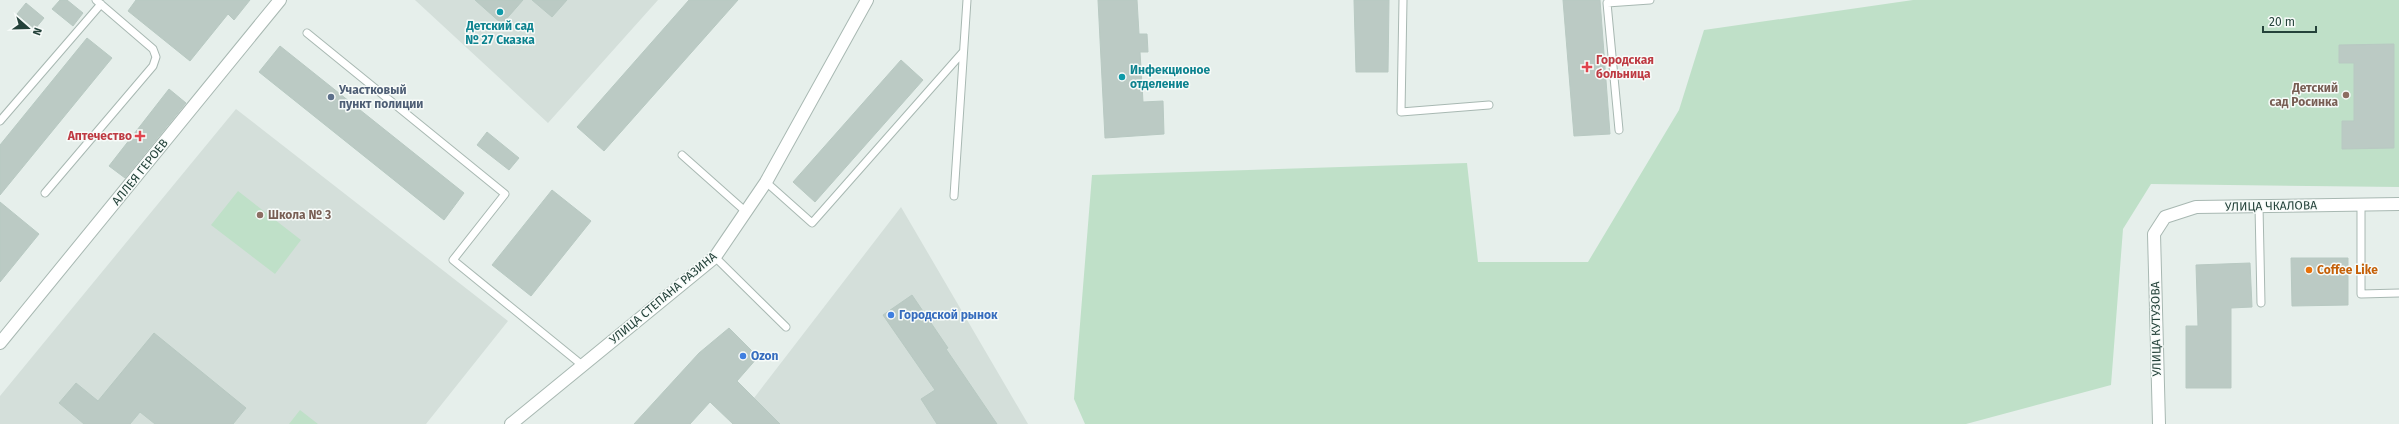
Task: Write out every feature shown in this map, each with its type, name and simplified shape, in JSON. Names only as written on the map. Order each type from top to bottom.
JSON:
[{"type":"street","name":"АЛЛЕЯ ГЕРОЕВ","points":[[0,343],[280,0]]},
{"type":"street","name":"УЛИЦА СТЕПАНА РАЗИНА","points":[[510,424],[716,257],[745,211],[766,182],[867,0]]},
{"type":"street","name":"УЛИЦА ЧКАЛОВА","points":[[2154,234],[2165,217],[2196,207],[2399,204]]},
{"type":"street","name":"УЛИЦА КУТУЗОВА","points":[[2154,234],[2159,424]]},
{"type":"lane","points":[[954,196],[967,0]]},
{"type":"lane","points":[[1403,0],[1401,112],[1489,104]]},
{"type":"lane","points":[[1619,130],[1607,4],[1650,0]]},
{"type":"lane","points":[[0,121],[99,2],[153,49],[156,57],[153,66],[45,193]]},
{"type":"lane","points":[[307,33],[505,194],[453,260],[582,365]]},
{"type":"lane","points":[[766,182],[812,223],[963,52]]},
{"type":"lane","points":[[682,155],[745,211]]},
{"type":"lane","points":[[2361,205],[2361,294],[2399,293]]},
{"type":"lane","points":[[2259,206],[2261,303]]},
{"type":"lane","points":[[716,257],[786,327]]},
{"type":"shaded area","points":[[415,0],[658,0],[548,123]]},
{"type":"shaded area","name":"Школа № 3","points":[[236,109],[508,321],[426,424],[0,424],[0,396]]},
{"type":"shaded area","name":"Городской рынок","points":[[901,207],[1028,424],[734,424]]},
{"type":"green space","points":[[1913,0],[2399,0],[2399,187],[2151,184],[2123,229],[2111,385],[1966,424],[1085,424],[1074,399],[1092,175],[1467,163],[1478,262],[1588,262],[1679,110],[1704,30]]},
{"type":"green space","points":[[238,191],[301,240],[275,274],[211,225]]},
{"type":"green space","points":[[300,410],[318,424],[289,424]]},
{"type":"building","points":[[60,0],[67,0],[83,13],[73,26],[52,9]]},
{"type":"building","points":[[136,0],[250,0],[234,20],[228,14],[190,61],[128,11]]},
{"type":"building","name":"Детский сад № 27 Сказка","points":[[475,0],[523,0],[502,24]]},
{"type":"building","name":"Детский сад № 27 Сказка","points":[[532,0],[567,0],[552,17]]},
{"type":"building","points":[[689,0],[738,0],[604,151],[577,127]]},
{"type":"building","name":"Инфекционое отделение","points":[[1098,0],[1137,0],[1139,34],[1147,34],[1148,52],[1140,52],[1143,102],[1163,101],[1164,134],[1105,138]]},
{"type":"building","points":[[1354,0],[1389,0],[1388,72],[1356,72]]},
{"type":"building","name":"Городская больница","points":[[1563,0],[1600,0],[1610,134],[1574,136]]},
{"type":"building","points":[[26,3],[44,18],[35,29],[17,14]]},
{"type":"building","points":[[87,38],[112,58],[0,195],[0,145]]},
{"type":"building","points":[[2394,44],[2394,148],[2342,149],[2342,121],[2354,121],[2354,63],[2339,63],[2339,45]]},
{"type":"building","points":[[280,46],[464,193],[444,220],[259,72]]},
{"type":"building","points":[[901,60],[923,80],[815,202],[793,182]]},
{"type":"building","points":[[169,89],[186,103],[125,178],[109,166]]},
{"type":"building","points":[[487,132],[519,158],[509,170],[477,145]]},
{"type":"building","points":[[552,190],[591,221],[531,296],[492,265]]},
{"type":"building","points":[[0,202],[39,234],[0,282]]},
{"type":"building","points":[[2291,258],[2348,258],[2348,305],[2292,306]]},
{"type":"building","points":[[2250,263],[2252,307],[2231,308],[2231,388],[2186,388],[2186,326],[2198,326],[2196,265]]},
{"type":"building","points":[[912,295],[948,348],[946,349],[997,424],[937,424],[921,399],[935,390],[883,315]]},
{"type":"building","points":[[729,328],[758,357],[737,381],[780,424],[733,424],[710,402],[690,424],[634,424],[699,353]]},
{"type":"building","points":[[154,333],[246,408],[233,424],[155,424],[140,412],[130,424],[84,424],[59,403],[76,383],[98,401]]},
{"type":"place","name":"Детский сад № 27 Сказка","points":[[500,12]]},
{"type":"place","name":"Городская больница","points":[[1587,67]]},
{"type":"place","name":"Инфекционое отделение","points":[[1122,77]]},
{"type":"place","name":"Детский сад Росинка","points":[[2346,95]]},
{"type":"place","name":"Участковый пункт полиции","points":[[331,97]]},
{"type":"place","name":"Аптечество","points":[[140,136]]},
{"type":"place","name":"Школа № 3","points":[[260,215]]},
{"type":"place","name":"Coffee Like","points":[[2309,270]]},
{"type":"place","name":"Городской рынок","points":[[891,315]]},
{"type":"place","name":"Ozon","points":[[743,356]]}]
